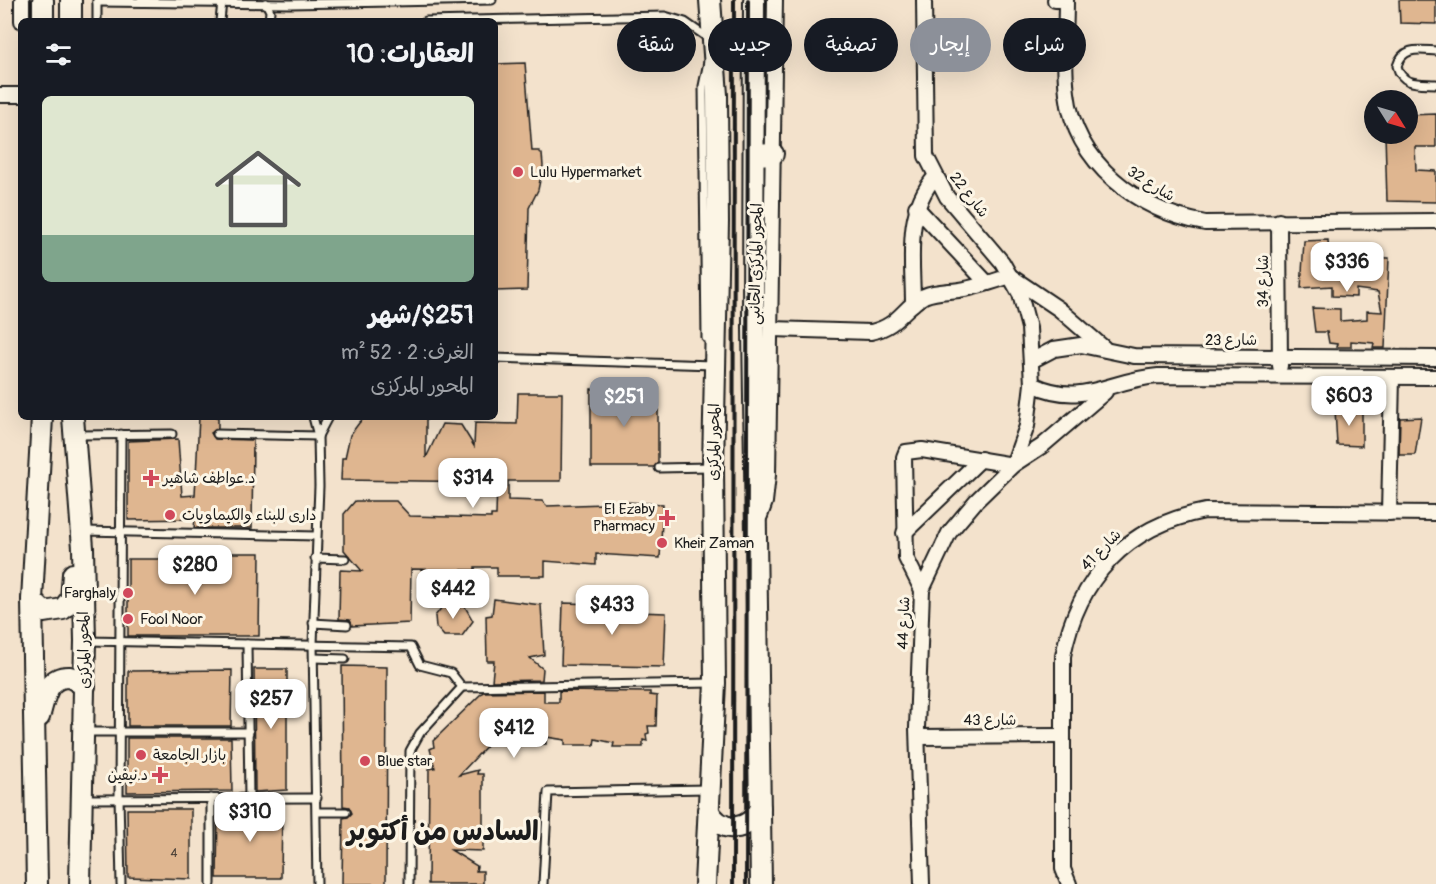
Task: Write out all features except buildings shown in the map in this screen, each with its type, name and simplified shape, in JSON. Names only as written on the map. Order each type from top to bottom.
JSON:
[{"type":"main road","points":[[43,0],[43,18]]},
{"type":"main road","points":[[71,0],[71,18]]},
{"type":"main road","name":"المحور المركزى","points":[[710,0],[712,18]]},
{"type":"main road","points":[[754,0],[764,155],[753,328],[761,884]]},
{"type":"main road","name":"المحور المركزى","points":[[705,884],[715,683],[710,361],[718,200],[715,72]]},
{"type":"main road","points":[[37,884],[32,732],[32,600],[42,420]]},
{"type":"main road","name":"المحور المركزى","points":[[74,426],[82,540],[85,641],[80,884]]},
{"type":"main road","points":[[32,600],[44,612],[57,612],[63,609],[71,598],[73,572],[82,540]]},
{"type":"main road","points":[[32,732],[46,691],[53,681],[70,676],[85,686]]},
{"type":"main road","points":[[708,810],[718,823],[734,828],[750,823],[760,808]]},
{"type":"street","points":[[22,0],[22,18]]},
{"type":"street","name":"المحور المركزى الجانبى","points":[[755,526],[765,502],[768,482],[772,329],[764,155],[775,0]]},
{"type":"street","name":"شارع 22","points":[[924,0],[926,156],[947,197],[984,240],[1010,276],[1025,311],[1031,361]]},
{"type":"street","points":[[1055,0],[1066,0]]},
{"type":"street","name":"شارع 32","points":[[1066,0],[1067,94],[1072,118],[1086,147],[1113,179],[1155,209],[1179,219],[1205,224],[1279,221],[1436,221]]},
{"type":"street","points":[[0,95],[18,95]]},
{"type":"street","points":[[913,304],[916,207],[935,177]]},
{"type":"street","points":[[916,207],[987,283]]},
{"type":"street","name":"شارع 34","points":[[1279,221],[1280,376]]},
{"type":"street","points":[[772,329],[870,332],[895,323],[913,304],[936,292],[967,289],[1010,276],[1059,309],[1108,351]]},
{"type":"street","name":"شارع 23","points":[[1031,361],[1054,349],[1082,345],[1134,356],[1436,358]]},
{"type":"street","points":[[1368,358],[1368,377]]},
{"type":"street","name":"شارع 44","points":[[922,884],[918,737],[922,590],[949,534],[976,501],[1013,465],[1027,426],[1032,384],[1031,361]]},
{"type":"street","points":[[1032,384],[1047,392],[1082,395],[1115,384],[1158,376],[1436,377]]},
{"type":"street","points":[[1389,513],[1392,377]]},
{"type":"street","points":[[922,590],[906,558],[904,456],[906,452],[912,449],[1013,465],[1042,446],[1115,384]]},
{"type":"street","points":[[904,533],[981,459]]},
{"type":"street","name":"شارع 41","points":[[1064,881],[1063,656],[1068,628],[1078,602],[1093,579],[1132,540],[1155,526],[1179,516],[1205,511],[1436,513]]},
{"type":"street","name":"شارع 43","points":[[918,737],[1063,736]]},
{"type":"lane","points":[[97,18],[97,1],[266,3],[492,0]]},
{"type":"lane","points":[[220,18],[222,2]]},
{"type":"lane","points":[[266,3],[270,11],[270,18]]},
{"type":"lane","points":[[498,19],[665,15],[685,22],[708,40]]},
{"type":"lane","points":[[1436,51],[1412,50],[1400,58],[1398,66],[1404,80],[1411,83],[1436,84]]},
{"type":"lane","points":[[706,342],[703,86],[708,61]]},
{"type":"lane","points":[[498,358],[710,361]]},
{"type":"lane","points":[[314,420],[318,436],[319,486],[313,644],[317,884]]},
{"type":"lane","points":[[318,436],[326,420]]},
{"type":"lane","points":[[74,426],[120,434],[172,434]]},
{"type":"lane","points":[[120,434],[118,797],[122,884]]},
{"type":"lane","points":[[217,434],[318,436]]},
{"type":"lane","points":[[659,468],[713,468]]},
{"type":"lane","points":[[82,540],[119,531],[316,536]]},
{"type":"lane","points":[[315,558],[345,559]]},
{"type":"lane","points":[[314,622],[347,625]]},
{"type":"lane","points":[[85,641],[411,647],[420,664],[451,673],[462,687]]},
{"type":"lane","points":[[248,644],[249,798]]},
{"type":"lane","points":[[314,658],[345,659]]},
{"type":"lane","points":[[409,884],[410,751],[420,734],[462,687],[715,683]]},
{"type":"lane","points":[[84,732],[249,732]]},
{"type":"lane","points":[[543,884],[548,792],[710,789]]},
{"type":"lane","points":[[81,799],[118,797],[317,798]]},
{"type":"lane","points":[[211,798],[211,884]]},
{"type":"lane","points":[[317,812],[346,812]]},
{"type":"railway","points":[[733,884],[734,0]]},
{"type":"railway","points":[[746,884],[748,0]]},
{"type":"place","name":"Lulu Hypermarket","points":[[518,172]]},
{"type":"place","name":"د.عواطف شاهير","points":[[151,478]]},
{"type":"place","name":"دارى للبناء والكيماويات","points":[[170,515]]},
{"type":"place","name":"El Ezaby Pharmacy","points":[[667,518]]},
{"type":"place","name":"Kheir Zaman","points":[[662,543]]},
{"type":"place","name":"Farghaly","points":[[128,593]]},
{"type":"place","name":"Fool Noor","points":[[128,619]]},
{"type":"place","name":"بازار الجامعة","points":[[141,755]]},
{"type":"place","name":"Blue star","points":[[365,761]]},
{"type":"place","name":"د.نيفين","points":[[160,775]]},
{"type":"district","name":"السادس من أكتوبر","points":[[443,831]]}]
